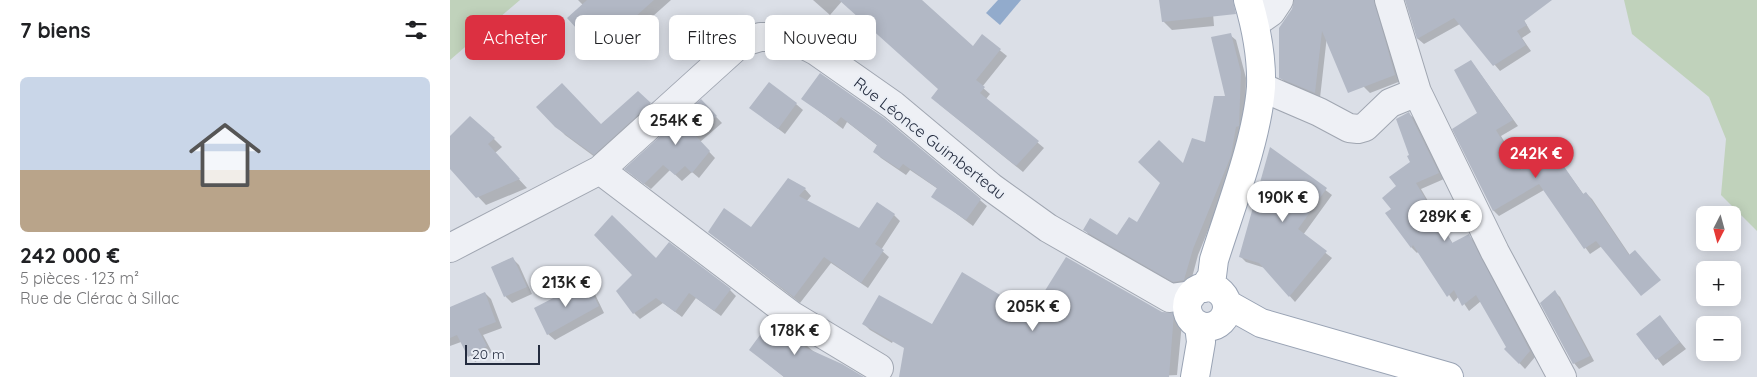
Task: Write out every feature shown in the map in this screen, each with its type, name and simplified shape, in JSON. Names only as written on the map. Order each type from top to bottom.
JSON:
[{"type":"main road","points":[[1227,304],[1222,321],[1211,327],[1200,325],[1190,318],[1187,306],[1212,276],[1214,260],[1250,144],[1260,87],[1251,12]]},
{"type":"main road","points":[[1198,292],[1210,288],[1221,293],[1227,304],[1261,324],[1449,377]]},
{"type":"main road","points":[[1195,377],[1198,352],[1202,342],[1200,325]]},
{"type":"street","points":[[1251,12],[1271,12],[1279,0]]},
{"type":"street","points":[[1389,0],[1416,92],[1496,252],[1562,377]]},
{"type":"street","name":"Rue Léonce Guimberteau","points":[[450,248],[600,170],[736,47],[760,37],[793,39],[816,51],[893,105],[991,187],[1048,228],[1170,298],[1198,292]]},
{"type":"street","points":[[1260,87],[1319,112],[1349,128],[1358,129],[1365,127],[1390,103],[1416,92]]},
{"type":"street","points":[[600,170],[791,315],[878,368]]},
{"type":"green space","points":[[450,0],[520,0],[502,15],[465,15],[465,47],[450,60]]},
{"type":"green space","points":[[1624,0],[1757,0],[1757,231],[1741,215],[1741,206],[1732,206],[1721,195],[1726,139],[1709,97],[1632,34]]},
{"type":"water","points":[[998,0],[1021,0],[1000,25],[986,13]]},
{"type":"building","points":[[587,0],[654,0],[637,15],[575,15],[575,27],[567,18]]},
{"type":"building","points":[[839,0],[922,0],[973,46],[982,34],[1001,49],[976,80],[985,87],[980,93],[1039,141],[1016,166],[931,98],[938,89],[876,33],[876,15],[856,15]]},
{"type":"building","points":[[1159,0],[1233,0],[1236,14],[1162,22]]},
{"type":"building","points":[[1294,0],[1374,0],[1395,75],[1348,93],[1322,31],[1315,93],[1279,78],[1279,28],[1292,9]]},
{"type":"building","points":[[1405,0],[1552,0],[1524,21],[1527,25],[1517,31],[1526,45],[1493,66],[1454,18],[1417,39]]},
{"type":"building","points":[[1231,33],[1241,72],[1239,126],[1236,127],[1231,156],[1193,249],[1184,280],[1173,282],[1083,230],[1090,218],[1117,235],[1129,217],[1137,222],[1160,183],[1138,162],[1159,140],[1183,163],[1192,138],[1205,142],[1214,96],[1225,96],[1211,37]]},
{"type":"building","points":[[1471,60],[1513,120],[1496,130],[1520,170],[1552,149],[1583,194],[1586,192],[1629,255],[1635,250],[1661,280],[1641,296],[1596,241],[1584,249],[1539,184],[1493,211],[1452,129],[1477,113],[1454,70]]},
{"type":"building","points":[[820,73],[884,118],[981,199],[966,220],[931,197],[937,188],[903,164],[899,169],[873,152],[877,145],[841,117],[836,123],[801,99]]},
{"type":"building","points":[[769,82],[797,103],[778,129],[749,108]]},
{"type":"building","points":[[562,83],[601,124],[638,91],[651,103],[594,155],[555,127],[536,107]]},
{"type":"building","points":[[701,99],[717,116],[695,135],[710,151],[692,173],[685,166],[675,175],[663,165],[644,184],[624,169]]},
{"type":"building","points":[[1409,112],[1439,173],[1416,183],[1452,243],[1469,234],[1530,351],[1519,364],[1504,349],[1506,347],[1476,295],[1462,306],[1454,290],[1447,297],[1413,245],[1411,248],[1385,213],[1391,209],[1382,198],[1396,186],[1389,177],[1410,162],[1396,119]]},
{"type":"building","points":[[470,116],[495,138],[488,144],[520,179],[476,198],[450,169],[450,136]]},
{"type":"building","points":[[1270,147],[1327,188],[1298,229],[1327,251],[1289,297],[1259,263],[1239,257]]},
{"type":"building","points":[[788,178],[806,188],[799,196],[859,228],[877,202],[895,214],[875,244],[884,250],[861,283],[824,257],[794,297],[708,232],[724,208],[751,227]]},
{"type":"building","points":[[612,215],[656,258],[669,242],[731,289],[714,311],[689,293],[675,312],[656,298],[633,314],[616,291],[632,275],[594,235]]},
{"type":"building","points":[[513,257],[527,287],[504,297],[491,267]]},
{"type":"building","points":[[1066,257],[1162,312],[1174,313],[1169,377],[899,377],[904,348],[862,324],[879,295],[932,324],[962,272],[1025,310],[1034,293],[1041,297]]},
{"type":"building","points":[[586,281],[599,306],[547,335],[534,308]]},
{"type":"building","points":[[1555,290],[1590,356],[1573,364],[1540,303]]},
{"type":"building","points":[[485,292],[496,322],[478,329],[487,346],[468,357],[457,335],[450,338],[450,307]]},
{"type":"building","points":[[1660,315],[1680,342],[1656,360],[1636,334]]},
{"type":"building","points":[[771,320],[807,344],[804,347],[842,364],[864,377],[784,377],[749,350]]}]
